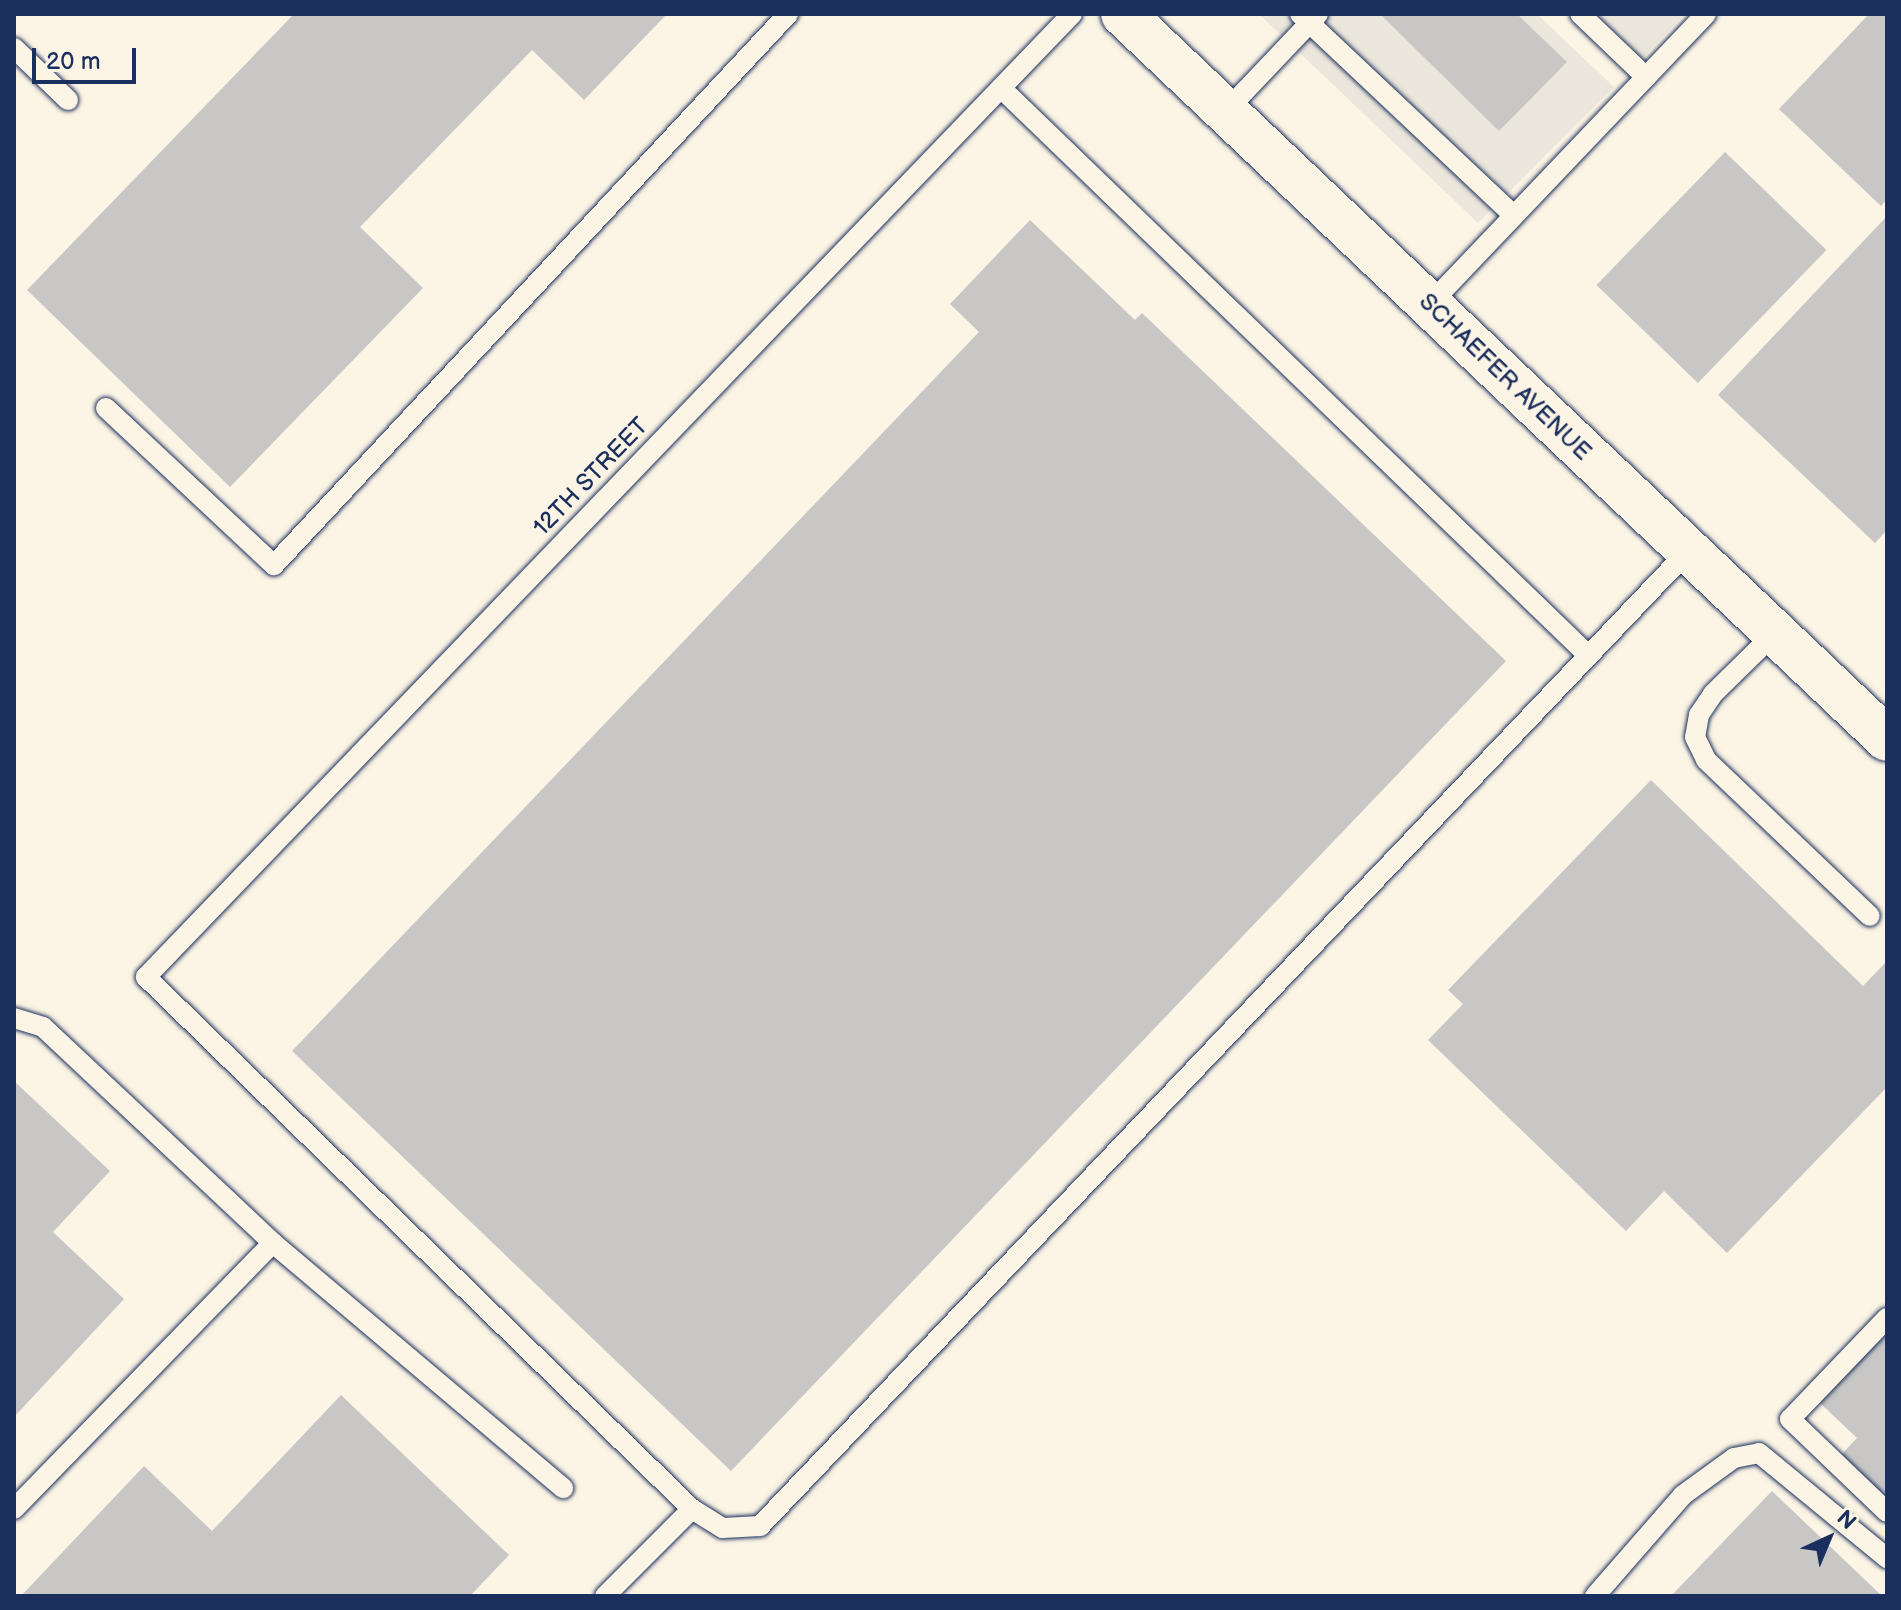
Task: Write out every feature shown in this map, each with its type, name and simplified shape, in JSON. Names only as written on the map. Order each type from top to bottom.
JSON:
[{"type":"street","name":"SCHAEFER AVENUE","points":[[1123,14],[1775,633],[1883,728]]},
{"type":"lane","points":[[106,408],[274,565],[788,14]]},
{"type":"lane","name":"12TH STREET","points":[[692,1509],[146,977],[1072,14]]},
{"type":"lane","points":[[1580,14],[1646,77]]},
{"type":"lane","points":[[1429,305],[1706,14]]},
{"type":"lane","points":[[1225,112],[1309,17],[1514,216]]},
{"type":"lane","points":[[14,48],[68,100]]},
{"type":"lane","points":[[1001,88],[1588,655]]},
{"type":"lane","points":[[605,1596],[692,1509],[723,1528],[760,1526],[1688,551]]},
{"type":"lane","points":[[1775,633],[1713,694],[1699,715],[1695,737],[1706,760],[1870,916]]},
{"type":"lane","points":[[14,1018],[43,1027],[273,1243],[563,1488]]},
{"type":"lane","points":[[14,1509],[273,1243]]},
{"type":"lane","points":[[1887,1318],[1790,1419],[1887,1512]]},
{"type":"lane","points":[[1595,1596],[1683,1495],[1734,1458],[1759,1453],[1887,1558]]},
{"type":"lane","points":[[620,1581],[635,1596]]},
{"type":"shaded area","points":[[1259,14],[1537,14],[1614,87],[1478,223]]},
{"type":"shaded area","points":[[1595,14],[1684,14],[1642,59]]},
{"type":"building","points":[[294,14],[667,14],[584,100],[532,50],[360,227],[423,288],[230,487],[27,290]]},
{"type":"building","points":[[1380,14],[1517,14],[1567,62],[1499,131]]},
{"type":"building","points":[[1869,14],[1887,14],[1887,199],[1881,206],[1779,109]]},
{"type":"building","points":[[1725,152],[1826,250],[1698,383],[1596,285]]},
{"type":"building","points":[[1887,216],[1887,530],[1875,543],[1718,395]]},
{"type":"building","points":[[1030,220],[1135,320],[1142,313],[1506,661],[731,1471],[292,1051],[979,332],[950,304]]},
{"type":"building","points":[[1651,780],[1863,986],[1887,961],[1887,1087],[1727,1253],[1664,1191],[1626,1231],[1428,1040],[1463,1004],[1448,990]]},
{"type":"building","points":[[14,1081],[110,1171],[53,1232],[124,1299],[14,1417]]},
{"type":"building","points":[[1887,1332],[1887,1499],[1841,1455],[1857,1438],[1820,1403]]},
{"type":"building","points":[[341,1395],[509,1555],[470,1596],[21,1596],[144,1466],[212,1531]]},
{"type":"building","points":[[1772,1491],[1882,1596],[1671,1596]]}]
